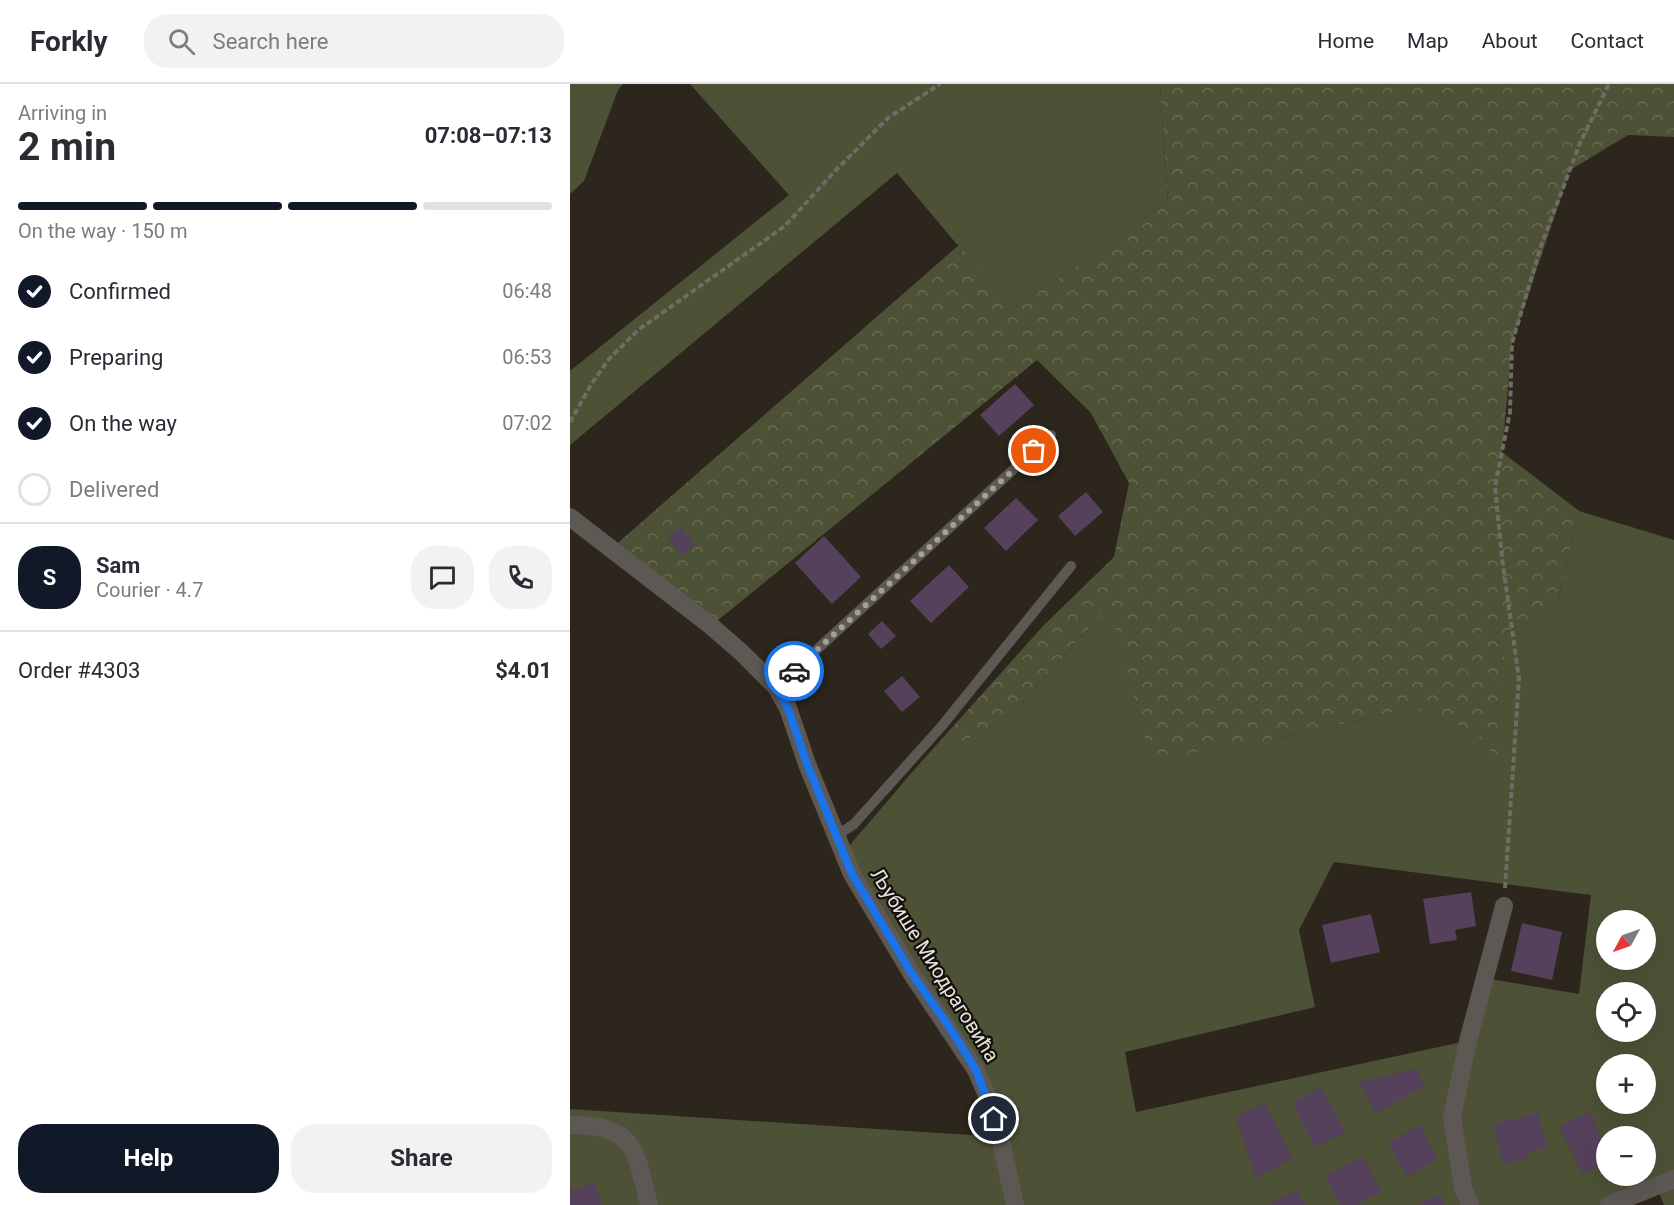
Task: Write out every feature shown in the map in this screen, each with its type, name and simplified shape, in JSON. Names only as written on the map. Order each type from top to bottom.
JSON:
[{"type":"street","name":"Љубише Миодраговића","points":[[570,516],[711,626],[776,687],[788,708],[807,764],[852,874],[880,924],[976,1070],[989,1100],[1000,1137],[1015,1205]]},
{"type":"street","points":[[1470,1205],[1463,1187],[1452,1117],[1468,1041],[1504,906]]},
{"type":"street","points":[[570,1125],[596,1125],[613,1130],[624,1138],[634,1149],[649,1205]]},
{"type":"street","points":[[1609,1205],[1674,1179]]},
{"type":"lane","points":[[776,687],[1052,435]]},
{"type":"lane","points":[[836,836],[854,825],[941,728],[1071,566]]},
{"type":"path","points":[[570,422],[592,383],[609,359],[638,330],[785,226],[888,118],[940,84]]},
{"type":"path","points":[[1504,906],[1519,680],[1502,558],[1495,486],[1510,412],[1512,343],[1541,246],[1580,143],[1609,84]]},
{"type":"green space","points":[[570,84],[623,84],[618,90],[584,181],[570,194]]},
{"type":"green space","points":[[690,84],[1160,84],[1168,202],[1012,310],[897,173],[570,445],[570,371],[789,195]]},
{"type":"green space","points":[[1160,84],[1674,84],[1674,137],[1628,135],[1570,170],[1512,343],[1502,452],[1579,511],[1555,613],[1506,632],[1499,760],[1474,731],[1413,708],[1270,740],[1151,759],[1109,606],[1013,713],[915,769],[1043,626],[1114,557],[1129,483],[1091,413],[1037,360],[711,626],[612,548],[959,245],[1012,310],[1168,202]]},
{"type":"green space","points":[[1579,511],[1674,540],[1674,1205],[1664,1205],[1656,1185],[1656,1126],[1596,1126],[1596,1186],[1654,1186],[1609,1205],[570,1205],[570,1109],[1000,1137],[950,1028],[843,853],[915,769],[1013,713],[1109,606],[1270,740],[1413,708],[1475,731],[1506,632],[1555,613]],"holes":[[[1334,862],[1591,895],[1579,994],[1484,978],[1467,1041],[1136,1112],[1125,1052],[1315,1007],[1299,930]]]},
{"type":"building","points":[[1015,384],[1034,405],[999,436],[980,415]]},
{"type":"building","points":[[1086,492],[1103,512],[1075,536],[1058,516]]},
{"type":"building","points":[[1016,498],[1038,520],[1006,551],[984,528]]},
{"type":"building","points":[[681,527],[696,544],[682,556],[668,539]]},
{"type":"building","points":[[824,536],[861,577],[832,604],[795,563]]},
{"type":"building","points":[[949,565],[969,587],[931,623],[910,601]]},
{"type":"building","points":[[882,621],[896,636],[881,649],[868,634]]},
{"type":"building","points":[[902,676],[920,697],[902,712],[884,691]]},
{"type":"building","points":[[1471,892],[1476,926],[1455,930],[1457,940],[1430,944],[1423,899]]},
{"type":"building","points":[[1371,914],[1380,952],[1331,963],[1322,925]]},
{"type":"building","points":[[1522,923],[1562,932],[1552,980],[1511,971]]},
{"type":"building","points":[[1416,1069],[1425,1086],[1376,1113],[1359,1082]]},
{"type":"building","points":[[1321,1087],[1345,1132],[1315,1147],[1292,1103]]},
{"type":"building","points":[[1265,1103],[1293,1158],[1256,1178],[1236,1117]]},
{"type":"building","points":[[1589,1112],[1596,1127],[1596,1167],[1583,1174],[1559,1127]]},
{"type":"building","points":[[1538,1113],[1547,1147],[1526,1152],[1528,1158],[1503,1165],[1493,1124]]},
{"type":"building","points":[[1420,1125],[1438,1159],[1407,1177],[1388,1143]]},
{"type":"building","points":[[1362,1156],[1381,1192],[1356,1205],[1340,1205],[1325,1176]]},
{"type":"building","points":[[595,1183],[602,1205],[570,1205],[570,1190]]},
{"type":"building","points":[[1297,1190],[1305,1205],[1268,1205]]},
{"type":"building","points":[[1441,1194],[1444,1205],[1418,1205],[1422,1203]]},
{"type":"way so far","points":[[794,671],[1034,451]]},
{"type":"route","points":[[794,671],[776,687],[788,708],[807,764],[852,874],[880,924],[976,1070],[989,1100],[994,1119]]}]
